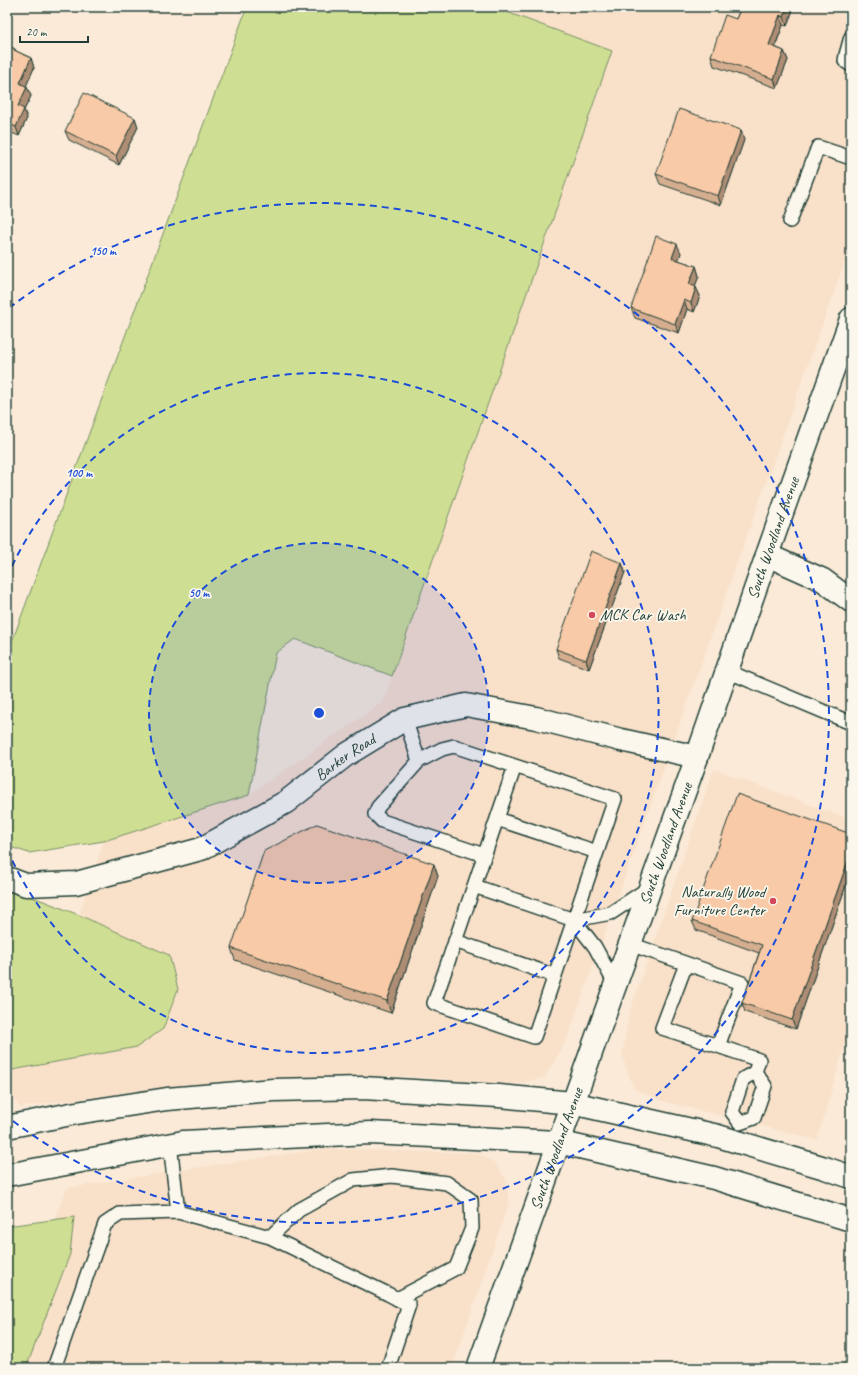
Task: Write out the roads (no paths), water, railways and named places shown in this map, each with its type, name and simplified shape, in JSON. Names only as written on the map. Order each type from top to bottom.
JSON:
[{"type":"street","name":"South Woodland Avenue","points":[[478,1368],[697,757],[851,319]]},
{"type":"street","points":[[767,556],[823,580],[851,601]]},
{"type":"street","name":"Barker Road","points":[[7,878],[26,884],[76,883],[201,849],[286,802],[346,755],[405,719],[466,705],[536,718],[621,740],[697,757]]},
{"type":"street","points":[[7,1128],[76,1113],[168,1099],[273,1090],[363,1088],[499,1096],[572,1103],[668,1124],[738,1132],[851,1177]]},
{"type":"street","points":[[7,1174],[183,1142],[370,1133],[558,1142],[714,1178],[851,1220]]},
{"type":"lane","points":[[851,37],[845,61],[851,65]]},
{"type":"lane","points":[[790,222],[818,147],[851,158]]},
{"type":"lane","points":[[727,671],[851,723]]},
{"type":"lane","points":[[405,719],[419,761]]},
{"type":"lane","points":[[484,855],[382,822],[375,814],[378,807],[419,761],[442,749],[454,746],[515,766],[615,799],[534,1037],[434,1003],[515,766]]},
{"type":"lane","points":[[497,819],[598,852]]},
{"type":"lane","points":[[474,886],[574,920],[611,913],[650,887]]},
{"type":"lane","points":[[574,920],[595,947],[615,984]]},
{"type":"lane","points":[[455,941],[555,976]]},
{"type":"lane","points":[[630,944],[742,983],[718,1046]]},
{"type":"lane","points":[[686,964],[662,1028],[759,1060],[755,1072],[743,1079],[732,1112],[738,1132],[754,1118],[765,1086],[755,1072]]},
{"type":"lane","points":[[170,1144],[178,1212]]},
{"type":"lane","points":[[270,1237],[299,1210],[353,1180],[392,1176],[447,1183],[472,1200],[472,1228],[456,1268],[398,1299]]},
{"type":"lane","points":[[54,1368],[105,1224],[120,1214],[178,1212],[270,1237],[409,1305],[388,1368]]},
{"type":"place","name":"MCK Car Wash","points":[[592,615]]},
{"type":"place","name":"Naturally Wood Furniture Center","points":[[773,901]]}]
